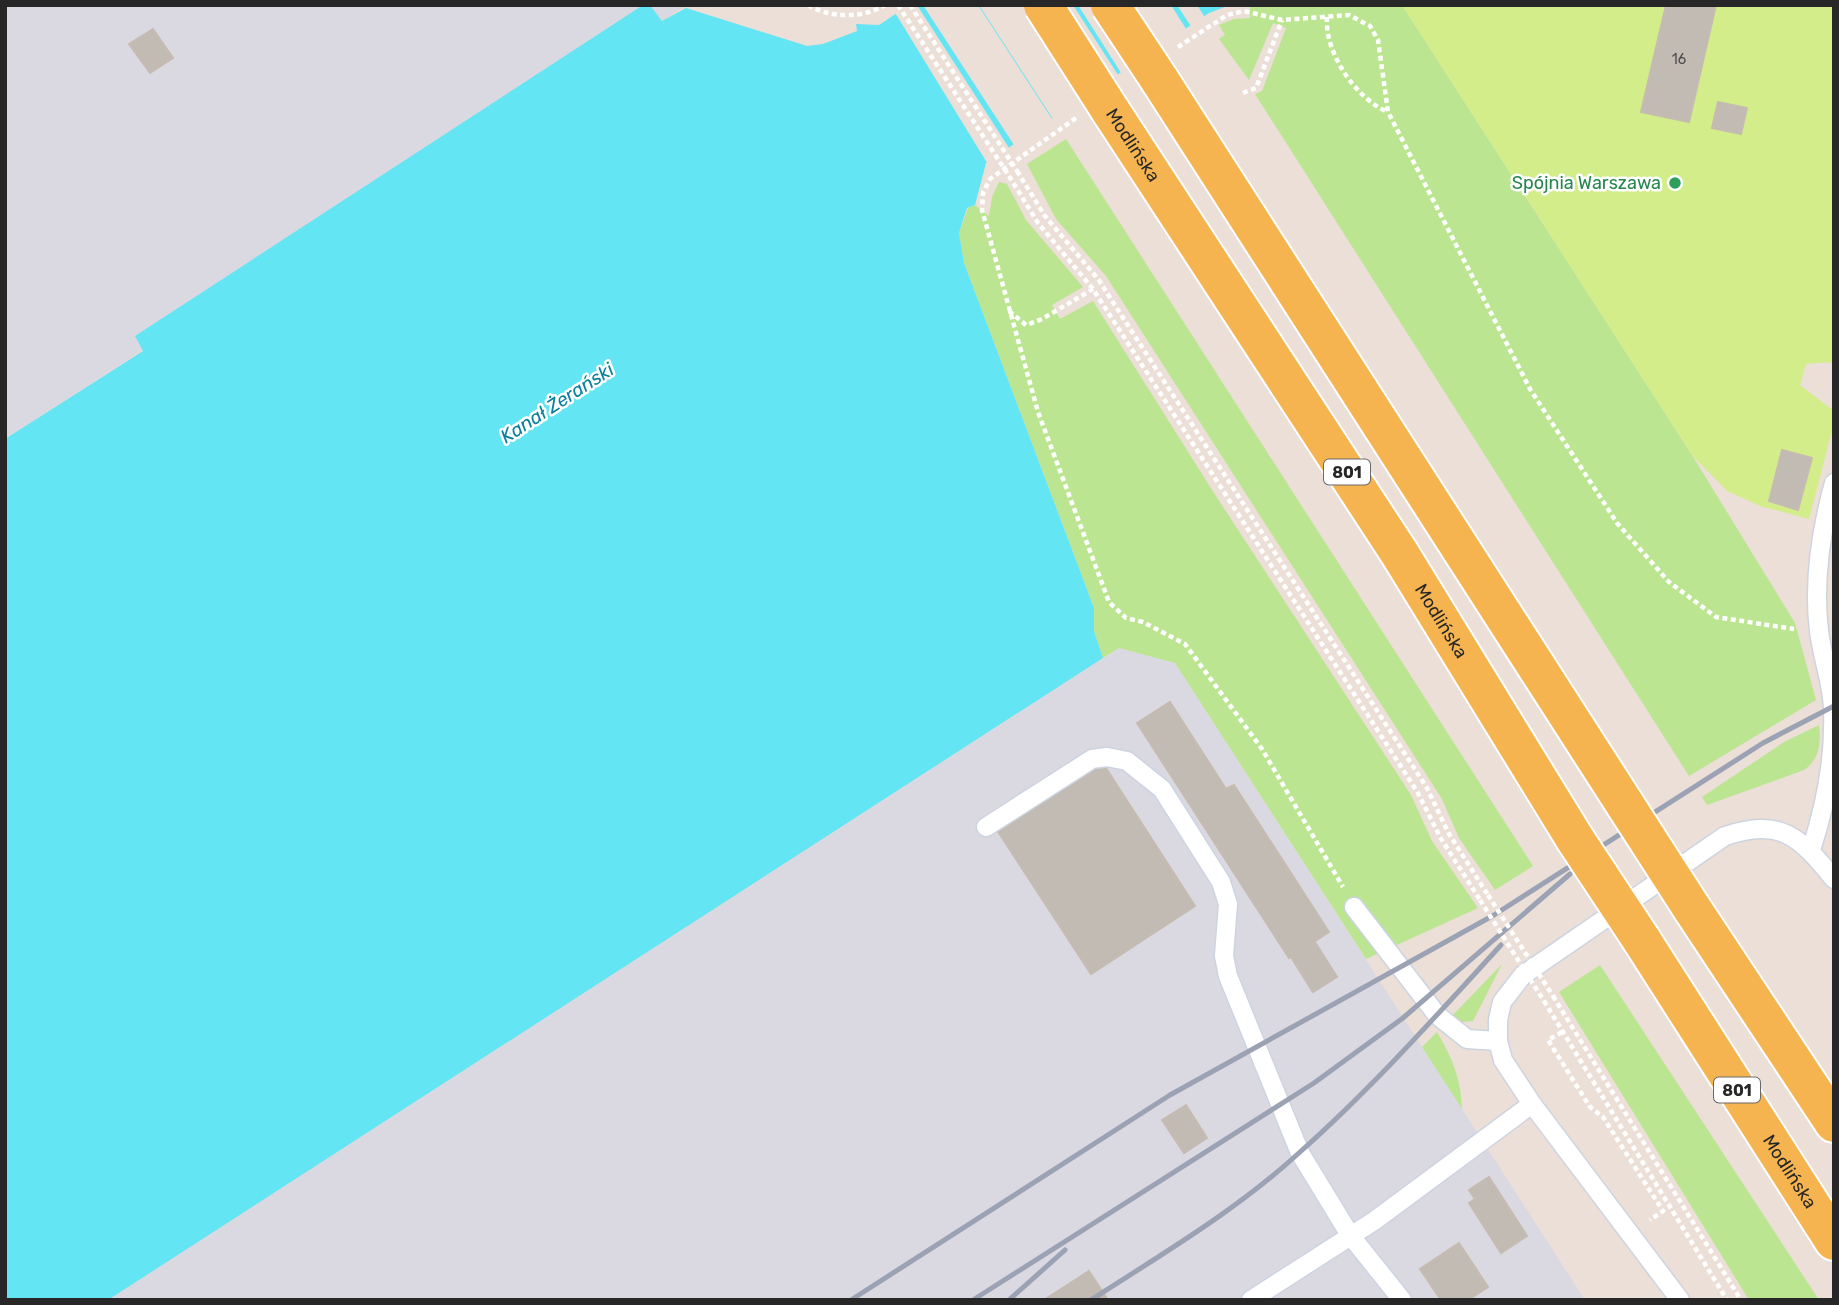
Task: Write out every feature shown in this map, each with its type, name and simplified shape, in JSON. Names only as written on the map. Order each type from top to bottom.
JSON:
[{"type":"main road","name":"Modlińska","points":[[1043,5],[1400,554],[1576,839],[1834,1241]]},
{"type":"main road","points":[[1110,5],[1691,907],[1834,1123]]},
{"type":"lane","points":[[1811,850],[1824,810],[1833,738],[1833,706],[1819,632],[1816,589],[1827,508],[1834,483]]},
{"type":"lane","points":[[986,827],[1092,759],[1107,757],[1127,761],[1162,789],[1221,882],[1227,904],[1224,956],[1228,976],[1300,1153],[1350,1236],[1402,1300]]},
{"type":"lane","points":[[1679,1300],[1532,1104],[1503,1060],[1497,1041],[1502,1002],[1523,975],[1725,836],[1753,827],[1787,834],[1811,850],[1834,879]]},
{"type":"lane","points":[[1354,907],[1437,1015],[1466,1039],[1497,1041]]},
{"type":"lane","points":[[1251,1300],[1374,1221],[1532,1104]]},
{"type":"path","points":[[808,5],[824,15],[872,13],[885,5]]},
{"type":"path","points":[[898,5],[1038,223],[1093,289],[1418,793],[1440,837],[1727,1300]]},
{"type":"path","points":[[910,5],[1045,216],[1113,302],[1427,788],[1450,834],[1741,1300]]},
{"type":"path","points":[[1244,11],[1282,20],[1349,15],[1370,26],[1378,40],[1388,112],[1530,389],[1617,523],[1669,582],[1716,617],[1819,632]]},
{"type":"path","points":[[1327,17],[1331,47],[1364,99],[1388,112]]},
{"type":"path","points":[[1243,93],[1256,88],[1282,20]]},
{"type":"path","points":[[982,210],[1038,412],[1109,602],[1126,618],[1143,622],[1185,644],[1262,749],[1354,907]]},
{"type":"path","points":[[1008,311],[1026,325],[1042,320],[1093,289]]},
{"type":"path","points":[[1562,1031],[1548,1041],[1590,1107],[1602,1117],[1663,1211],[1650,1219],[1656,1229]]},
{"type":"shaded area","points":[[5,5],[643,5],[136,336],[143,350],[5,439]]},
{"type":"shaded area","points":[[650,5],[687,5],[662,21]]},
{"type":"shaded area","points":[[1119,648],[1175,663],[1585,1300],[108,1300]]},
{"type":"green space","points":[[1250,5],[1402,5],[1692,455],[1795,623],[1816,700],[1689,776],[1255,94],[1262,91],[1286,28],[1273,23],[1249,80],[1219,39],[1225,35],[1219,25],[1234,19],[1250,18]]},
{"type":"green space","name":"Spójnia Warszawa","points":[[1402,5],[1834,5],[1834,362],[1806,364],[1800,385],[1834,411],[1834,423],[1809,519],[1760,506],[1727,491],[1692,455]]},
{"type":"green space","points":[[1066,139],[1533,866],[1495,890],[1459,838],[1442,799],[1106,276],[1056,219],[1027,164]]},
{"type":"green space","points":[[999,182],[1007,184],[1026,220],[1083,287],[1052,305],[1060,319],[1093,301],[1214,493],[1411,795],[1432,841],[1478,908],[1366,959],[1175,663],[1119,648],[1103,658],[1094,631],[1094,608],[964,263],[959,233],[968,208],[975,205],[989,216],[992,197]]},
{"type":"green space","points":[[1819,725],[1818,750],[1813,761],[1804,770],[1707,805],[1702,797],[1784,742]]},
{"type":"green space","points":[[1502,964],[1473,1021],[1461,1022],[1452,1016]]},
{"type":"green space","points":[[1600,965],[1819,1300],[1749,1300],[1559,992]]},
{"type":"green space","points":[[1437,1032],[1455,1069],[1462,1109],[1422,1047]]},
{"type":"water","name":"Kanał Żerański","points":[[643,5],[650,5],[662,21],[686,8],[807,46],[823,44],[857,31],[856,24],[879,25],[909,5],[1230,5],[1209,13],[986,163],[975,205],[967,208],[959,233],[964,263],[1094,608],[1094,631],[1103,658],[108,1300],[5,1300],[5,439],[143,351],[135,336]]},
{"type":"pier","points":[[903,5],[917,5],[1011,151],[989,166],[894,11]]},
{"type":"pier","points":[[923,5],[978,5],[1054,122],[1016,148]]},
{"type":"pier","points":[[979,5],[1073,5],[1120,78],[1055,122]]},
{"type":"pier","points":[[1078,5],[1171,5],[1188,32],[1123,76]]},
{"type":"pier","points":[[1177,5],[1197,5],[1206,19],[1192,28]]},
{"type":"building","points":[[1666,5],[1716,5],[1689,122],[1641,112]]},
{"type":"building","points":[[153,29],[173,58],[150,73],[129,44]]},
{"type":"building","points":[[1718,102],[1747,108],[1741,134],[1712,128]]},
{"type":"building","points":[[1782,450],[1812,458],[1798,510],[1769,501]]},
{"type":"building","points":[[1170,702],[1226,789],[1234,785],[1329,932],[1289,958],[1137,723]]},
{"type":"building","points":[[1102,762],[1195,906],[1091,974],[997,830]]},
{"type":"building","points":[[1315,942],[1337,977],[1313,992],[1291,957]]},
{"type":"building","points":[[1186,1105],[1207,1138],[1184,1153],[1162,1120]]},
{"type":"building","points":[[1489,1177],[1527,1236],[1501,1253],[1469,1203],[1475,1199],[1469,1190]]},
{"type":"building","points":[[1459,1243],[1488,1287],[1468,1300],[1441,1300],[1420,1269]]},
{"type":"building","points":[[1089,1271],[1108,1300],[1044,1300]]},
{"type":"railway","points":[[851,1300],[1170,1095],[1494,915],[1763,743],[1834,706]]},
{"type":"railway","points":[[973,1300],[1314,1083],[1403,1018],[1570,874]]},
{"type":"railway","points":[[1091,1300],[1198,1231],[1276,1173],[1327,1128],[1378,1077],[1501,945]]},
{"type":"railway","points":[[1009,1300],[1065,1250]]},
{"type":"place","name":"Spójnia Warszawa","points":[[1675,183]]}]
